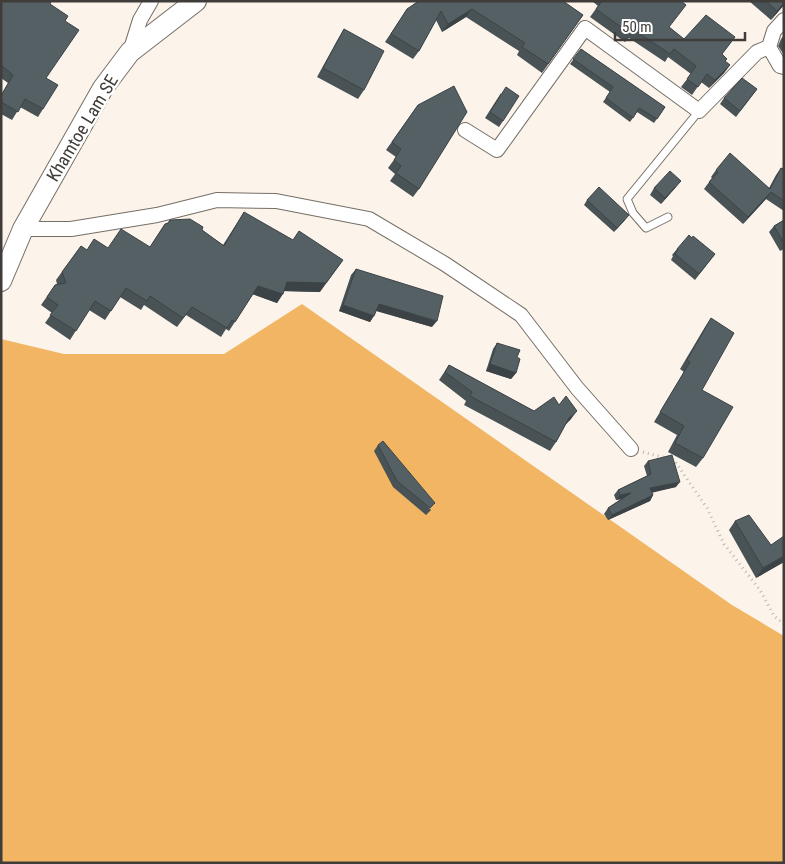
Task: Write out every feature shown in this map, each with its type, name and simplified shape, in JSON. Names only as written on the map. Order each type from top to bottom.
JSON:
[{"type":"main road","name":"Khamtoe Lam SE","points":[[1,280],[23,229],[103,88],[130,52],[196,1]]},
{"type":"street","points":[[130,52],[140,20],[151,1]]},
{"type":"street","points":[[784,20],[774,31],[770,47],[780,66],[784,67]]},
{"type":"street","points":[[465,130],[497,150],[585,28],[699,111],[757,52],[770,47]]},
{"type":"street","points":[[23,229],[71,229],[157,215],[217,200],[276,201],[369,219],[445,264],[521,315],[577,388],[631,449]]},
{"type":"lane","points":[[668,216],[646,228],[633,213],[627,199],[699,111]]},
{"type":"path","points":[[631,449],[674,460],[707,508],[724,544],[760,590],[774,616],[784,624]]},
{"type":"shaded area","points":[[302,304],[732,605],[784,636],[784,863],[1,863],[1,339],[64,354],[224,354]]},
{"type":"building","points":[[1,1],[51,1],[50,4],[68,16],[65,21],[79,30],[46,78],[58,85],[43,109],[25,99],[18,112],[1,102],[1,96],[13,75],[1,65]]},
{"type":"building","points":[[419,1],[563,1],[583,15],[548,64],[522,47],[525,43],[472,9],[448,24],[441,11],[419,51],[391,34],[407,9]]},
{"type":"building","points":[[602,1],[681,1],[686,5],[669,27],[684,39],[706,15],[735,37],[722,54],[727,59],[725,61],[730,65],[715,80],[707,74],[698,87],[687,79],[696,66],[674,49],[670,54],[634,30],[631,34],[596,9]]},
{"type":"building","points":[[766,1],[784,1],[784,3],[777,11]]},
{"type":"building","points":[[344,29],[384,51],[364,90],[323,68]]},
{"type":"building","points":[[581,49],[665,107],[657,119],[639,108],[633,118],[606,98],[613,87],[573,59]]},
{"type":"building","points":[[742,78],[757,89],[740,111],[724,98]]},
{"type":"building","points":[[454,86],[467,112],[419,189],[396,173],[401,166],[394,160],[401,149],[392,142],[418,105]]},
{"type":"building","points":[[506,87],[519,96],[503,121],[490,112]]},
{"type":"building","points":[[730,153],[770,189],[781,168],[784,169],[784,201],[771,192],[748,217],[709,182]]},
{"type":"building","points":[[670,171],[681,181],[665,198],[654,188]]},
{"type":"building","points":[[599,187],[629,215],[617,228],[587,200]]},
{"type":"building","points":[[244,212],[293,240],[299,231],[343,260],[326,283],[287,282],[283,294],[258,286],[235,322],[232,320],[227,328],[192,307],[183,318],[150,296],[147,301],[126,288],[111,311],[95,301],[76,331],[50,315],[58,305],[47,297],[55,285],[66,283],[62,272],[81,246],[87,250],[94,239],[108,248],[121,229],[150,247],[165,224],[170,220],[190,219],[203,227],[202,230],[224,246]]},
{"type":"building","points":[[784,220],[784,243],[774,226]]},
{"type":"building","points":[[689,235],[692,238],[693,236],[715,254],[699,274],[675,254]]},
{"type":"building","points":[[356,269],[443,296],[437,321],[379,304],[374,316],[343,305]]},
{"type":"building","points":[[711,318],[734,333],[702,390],[733,407],[703,458],[675,443],[684,426],[660,412],[690,362],[687,360]]},
{"type":"building","points":[[497,343],[520,350],[517,357],[520,359],[516,373],[490,364]]},
{"type":"building","points":[[449,365],[534,411],[554,397],[559,405],[566,396],[577,411],[569,418],[556,442],[470,396],[472,392],[445,372]]},
{"type":"building","points":[[383,441],[435,503],[430,508],[397,481],[378,445]]},
{"type":"building","points":[[672,455],[680,482],[650,488],[653,495],[612,515],[608,508],[631,493],[620,495],[618,490],[651,474],[648,461]]},
{"type":"building","points":[[749,515],[771,545],[784,536],[784,556],[763,568],[735,521]]}]
